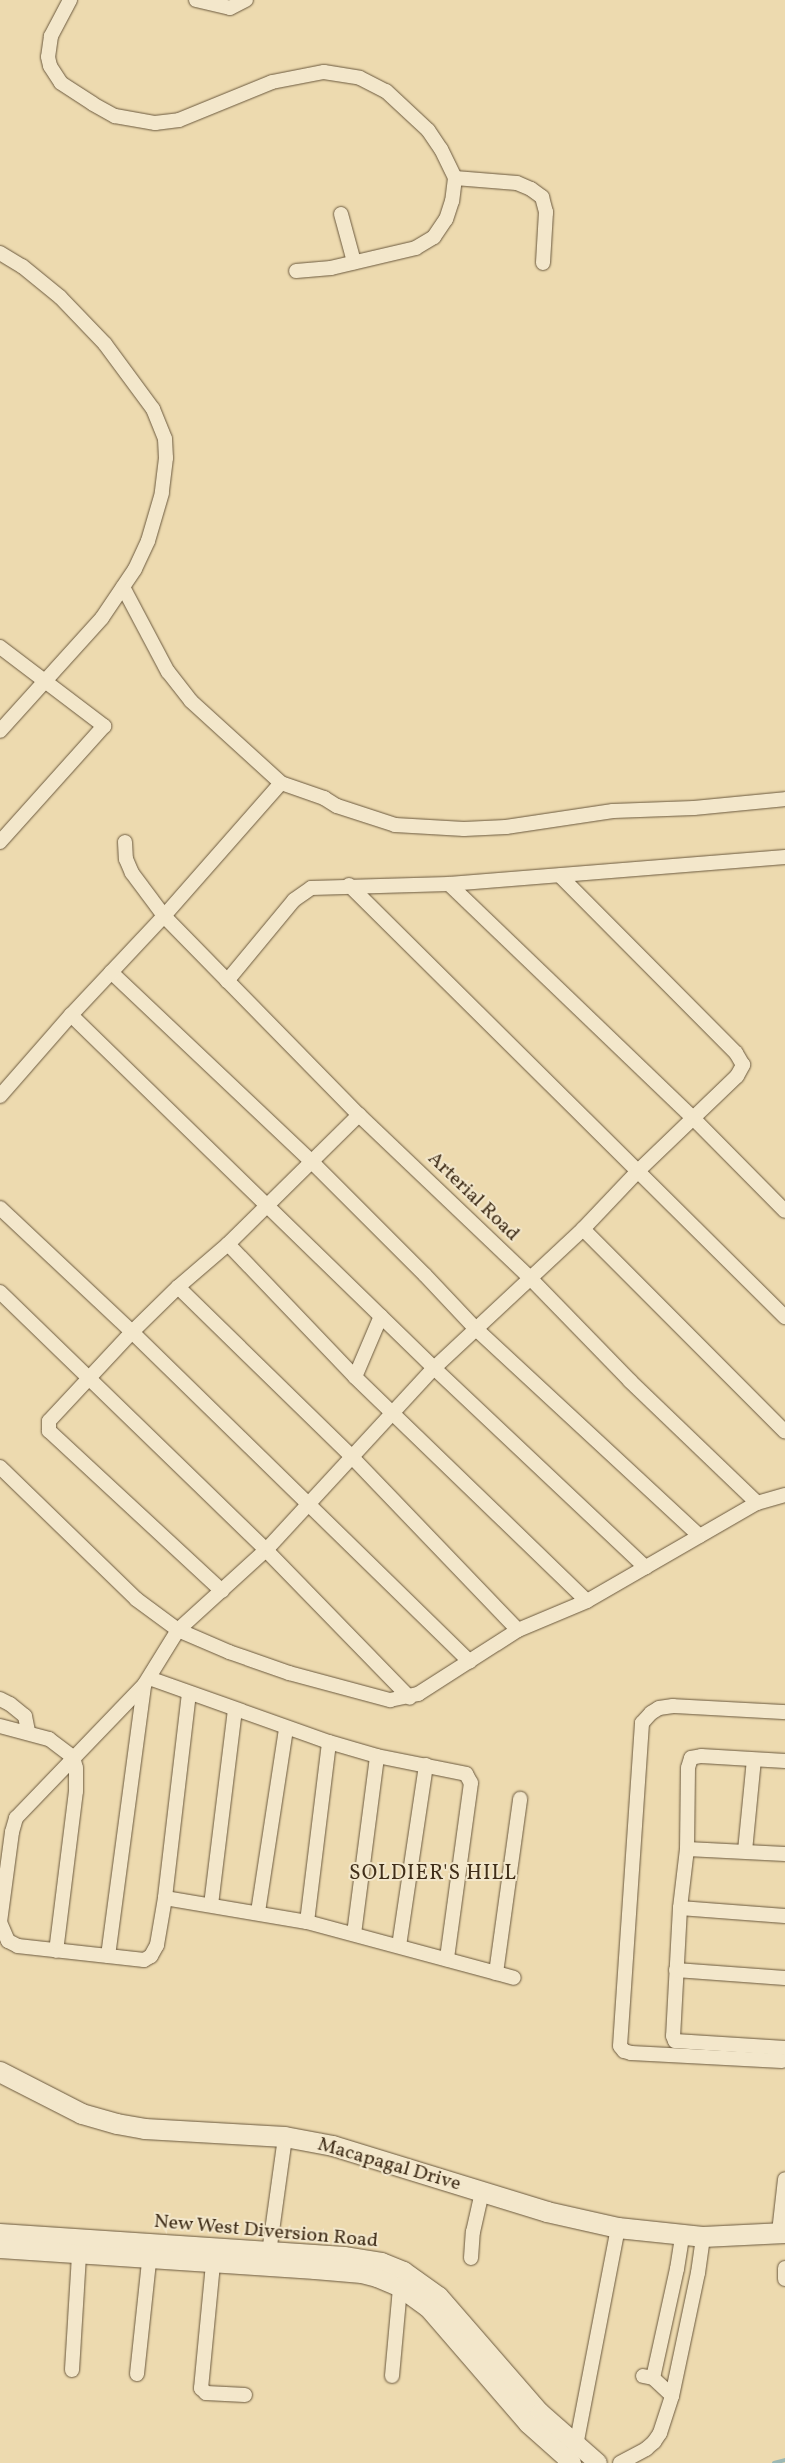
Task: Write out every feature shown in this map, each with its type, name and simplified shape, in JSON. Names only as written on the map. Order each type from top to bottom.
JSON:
[{"type":"main road","name":"Macapagal Drive","points":[[0,2072],[82,2114],[117,2124],[145,2129],[285,2137],[333,2146],[547,2212],[618,2228],[703,2237],[782,2233]]},
{"type":"street","points":[[70,0],[51,36],[48,57],[50,66],[61,83],[115,116],[154,123],[178,120],[272,82],[324,72],[360,78],[386,91],[428,130],[441,149],[455,178],[452,201],[446,219],[434,237],[416,248],[331,268],[296,271]]},
{"type":"street","points":[[196,0],[230,8],[246,0]]},
{"type":"street","points":[[455,178],[516,183],[531,189],[542,197],[546,212],[542,263]]},
{"type":"street","points":[[341,214],[354,262]]},
{"type":"street","points":[[0,253],[22,266],[60,297],[105,344],[153,409],[165,439],[165,472],[159,503],[148,541],[135,569],[102,618],[0,731]]},
{"type":"street","points":[[123,587],[168,672],[191,701],[281,783],[324,798],[344,808],[395,825],[464,829],[506,827],[613,811],[694,808],[785,799]]},
{"type":"street","points":[[0,647],[104,726],[0,842]]},
{"type":"street","points":[[0,1096],[71,1015],[164,916],[281,783]]},
{"type":"street","name":"Arterial Road","points":[[125,842],[126,859],[132,873],[164,916],[358,1115],[529,1277],[630,1381],[757,1504]]},
{"type":"street","points":[[227,981],[274,922],[304,891],[319,886],[449,884],[785,857]]},
{"type":"street","points":[[189,1693],[165,1898],[157,1946],[151,1956],[144,1960],[56,1951],[18,1946],[8,1941],[0,1922],[13,1824],[73,1757],[146,1682],[178,1630],[266,1550],[434,1368],[529,1277],[583,1229],[638,1171],[737,1076],[742,1065],[736,1053],[560,876]]},
{"type":"street","points":[[449,884],[692,1118],[785,1211]]},
{"type":"street","points":[[349,885],[785,1317]]},
{"type":"street","points":[[111,972],[311,1161],[475,1328],[700,1536]]},
{"type":"street","points":[[71,1015],[434,1368],[646,1568]]},
{"type":"street","points":[[222,1591],[49,1431],[50,1421],[132,1332],[178,1287],[228,1244],[266,1204],[358,1115]]},
{"type":"street","points":[[0,1208],[132,1332],[470,1662]]},
{"type":"street","points":[[583,1229],[785,1432]]},
{"type":"street","points":[[228,1244],[355,1378],[587,1601]]},
{"type":"street","points":[[178,1287],[351,1456],[518,1630]]},
{"type":"street","points":[[0,1292],[266,1550],[410,1698]]},
{"type":"street","points":[[355,1378],[381,1316]]},
{"type":"street","points":[[0,1467],[136,1599],[178,1630],[229,1652],[289,1673],[390,1700],[410,1698],[470,1662],[518,1630],[587,1601],[757,1504],[785,1495]]},
{"type":"street","points":[[146,1682],[189,1693],[329,1742],[378,1756],[466,1774],[471,1783],[447,1959]]},
{"type":"street","points":[[108,1956],[146,1682]]},
{"type":"street","points":[[0,1699],[25,1716],[28,1732]]},
{"type":"street","points":[[783,2054],[631,2054],[624,2051],[620,2046],[642,1723],[651,1713],[659,1708],[673,1706],[785,1712]]},
{"type":"street","points":[[211,1905],[235,1710]]},
{"type":"street","points":[[0,1726],[49,1738],[73,1757],[76,1768],[76,1791],[56,1951]]},
{"type":"street","points":[[258,1912],[286,1728]]},
{"type":"street","points":[[307,1922],[329,1742]]},
{"type":"street","points":[[354,1934],[378,1756]]},
{"type":"street","points":[[783,2054],[675,2041],[676,1970],[680,1908],[687,1849],[688,1768],[691,1758],[701,1756],[785,1761]]},
{"type":"street","points":[[745,1851],[754,1760]]},
{"type":"street","points":[[399,1946],[426,1765]]},
{"type":"street","points":[[496,1973],[520,1800]]},
{"type":"street","points":[[687,1849],[785,1854]]},
{"type":"street","points":[[165,1898],[258,1912],[307,1922],[514,1978]]},
{"type":"street","points":[[680,1908],[785,1916]]},
{"type":"street","points":[[676,1970],[785,1978]]},
{"type":"street","points":[[268,2259],[285,2137]]},
{"type":"street","points":[[782,2233],[785,2179]]},
{"type":"street","points":[[471,2258],[473,2232],[482,2192]]},
{"type":"street","points":[[572,2458],[618,2228]]},
{"type":"street","name":"New West Diversion Road","points":[[0,2232],[268,2259],[362,2274],[400,2288],[428,2308],[528,2424],[572,2458],[598,2463]]},
{"type":"street","points":[[672,2396],[648,2377],[677,2269],[682,2236]]},
{"type":"street","points":[[620,2463],[654,2442],[660,2433],[672,2396],[698,2273],[703,2237]]},
{"type":"street","name":"New West Diversion Road","points":[[0,2249],[213,2264],[268,2259],[364,2258],[404,2271],[422,2282],[455,2312],[540,2412],[572,2458]]},
{"type":"street","points":[[72,2370],[79,2256]]},
{"type":"street","points":[[137,2374],[149,2260]]},
{"type":"street","points":[[213,2264],[201,2388],[206,2393],[245,2395]]},
{"type":"street","points":[[785,2268],[785,2279]]},
{"type":"street","points":[[677,2269],[698,2273]]},
{"type":"street","points":[[392,2376],[400,2288]]},
{"type":"waterway","points":[[774,2463],[785,2460]]},
{"type":"district","name":"SOLDIER'S HILL","points":[[433,1874]]}]
